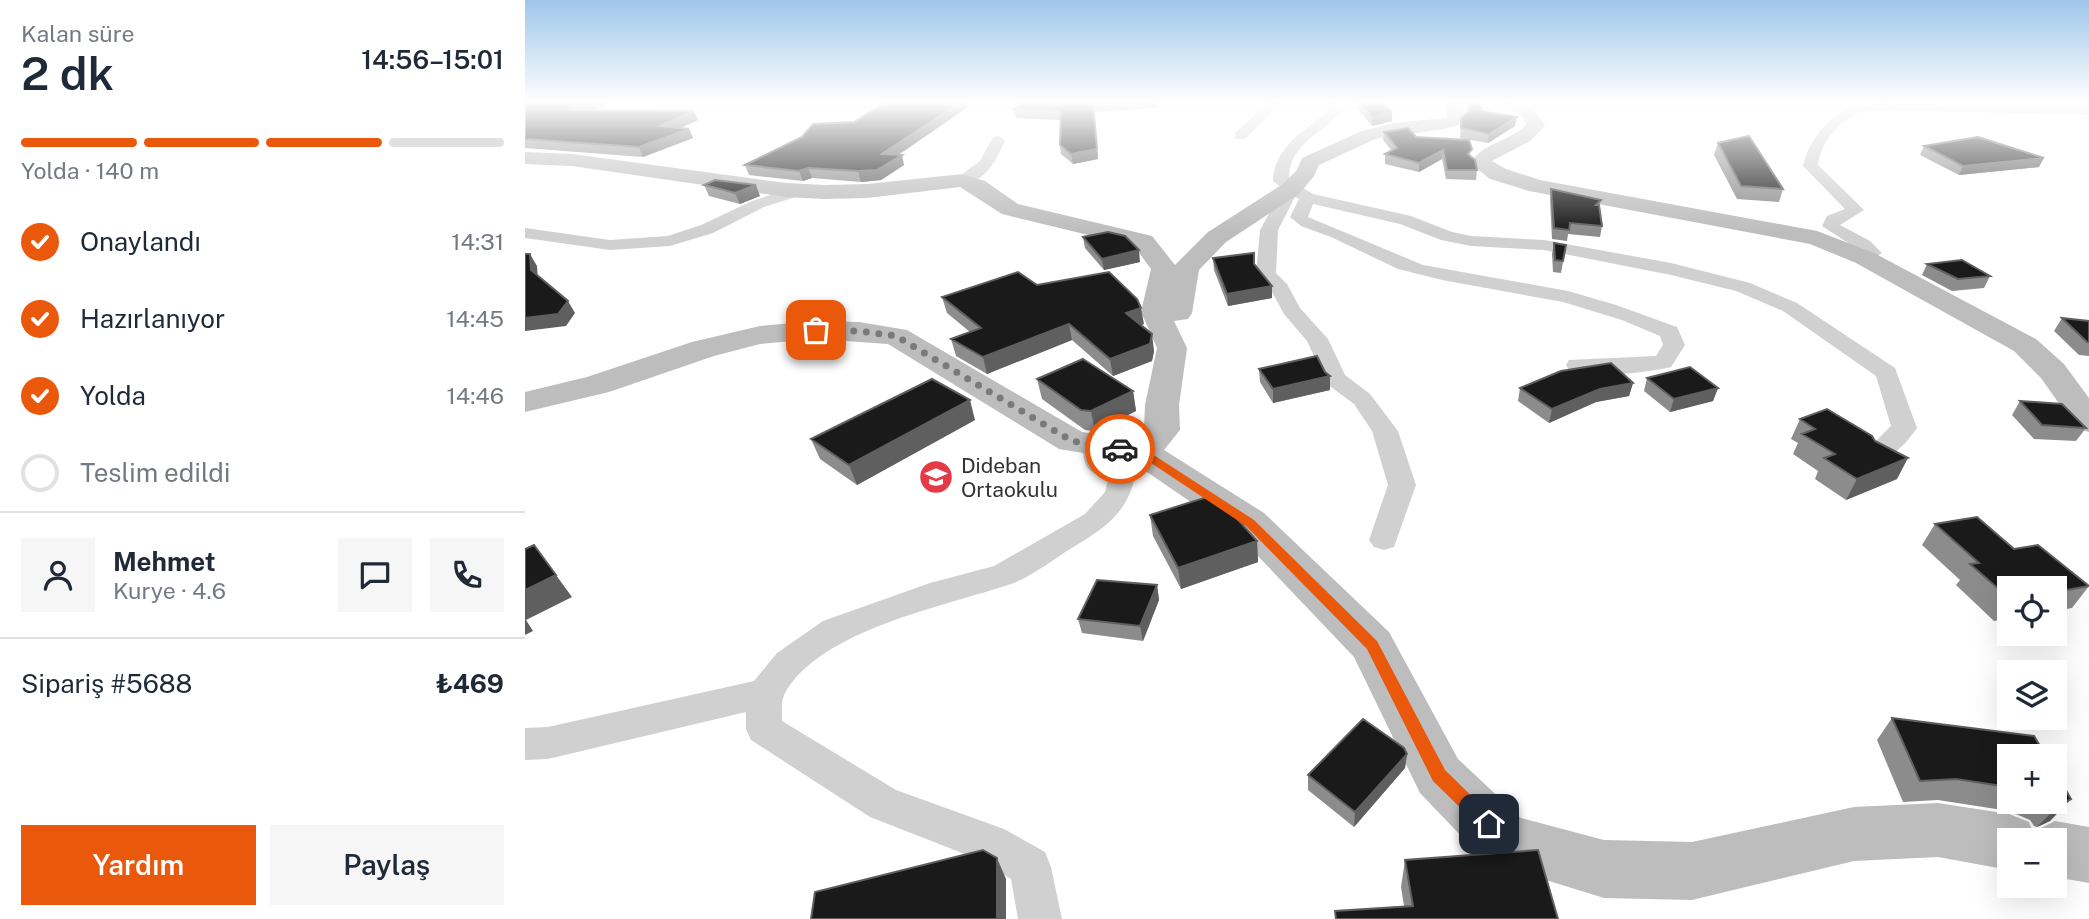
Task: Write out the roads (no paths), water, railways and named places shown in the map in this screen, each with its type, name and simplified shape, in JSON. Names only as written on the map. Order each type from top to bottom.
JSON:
[{"type":"street","points":[[525,158],[572,160],[799,191],[867,191],[962,180],[984,168],[996,146]]},
{"type":"street","points":[[1296,146],[1279,172],[1280,181],[1299,194],[1405,219],[1447,236],[1471,241],[1544,245],[1671,269],[1743,287],[1790,307],[1887,373],[1904,428],[1876,454]]},
{"type":"street","points":[[1336,146],[1309,162],[1299,194],[1298,217],[1306,224],[1328,229],[1406,265],[1587,303],[1645,321],[1669,331],[1674,345],[1663,362],[1625,366],[1577,365]]},
{"type":"street","points":[[1504,146],[1484,155],[1480,163],[1497,174],[1537,186],[1817,238],[1865,258],[2025,345],[2053,371],[2089,422]]},
{"type":"street","points":[[1816,146],[1810,166],[1856,210],[1833,220],[1831,226],[1842,235],[1868,247],[1873,253],[1865,258]]},
{"type":"street","points":[[962,180],[977,186],[1010,209],[1143,241],[1164,269],[1154,312],[1172,348]]},
{"type":"street","points":[[525,233],[610,245],[670,240],[707,229],[758,204],[799,191]]},
{"type":"street","points":[[1142,452],[1162,430],[1162,405],[1186,268],[1217,237],[1299,194]]},
{"type":"street","points":[[1299,194],[1269,230],[1266,274],[1280,288],[1291,310],[1317,339],[1335,379],[1362,399],[1385,431],[1402,485],[1384,540]]},
{"type":"street","points":[[525,401],[597,385],[703,349],[759,335],[816,330],[859,331],[896,336],[1072,441],[1142,452],[1250,523],[1372,645],[1439,776],[1505,841],[1604,869],[1692,872],[1854,834],[1938,830],[1997,840]]},
{"type":"street","points":[[1040,919],[1030,867],[989,843],[884,804],[764,729],[765,693],[789,663],[835,630],[941,591],[1003,575],[1094,521],[1118,495],[1122,476],[1098,465],[1095,445]]},
{"type":"street","points":[[525,744],[548,743],[765,693]]},
{"type":"street","points":[[2067,851],[2089,855]]},
{"type":"place","name":"Dideban Ortaokulu","points":[[936,477]]}]
